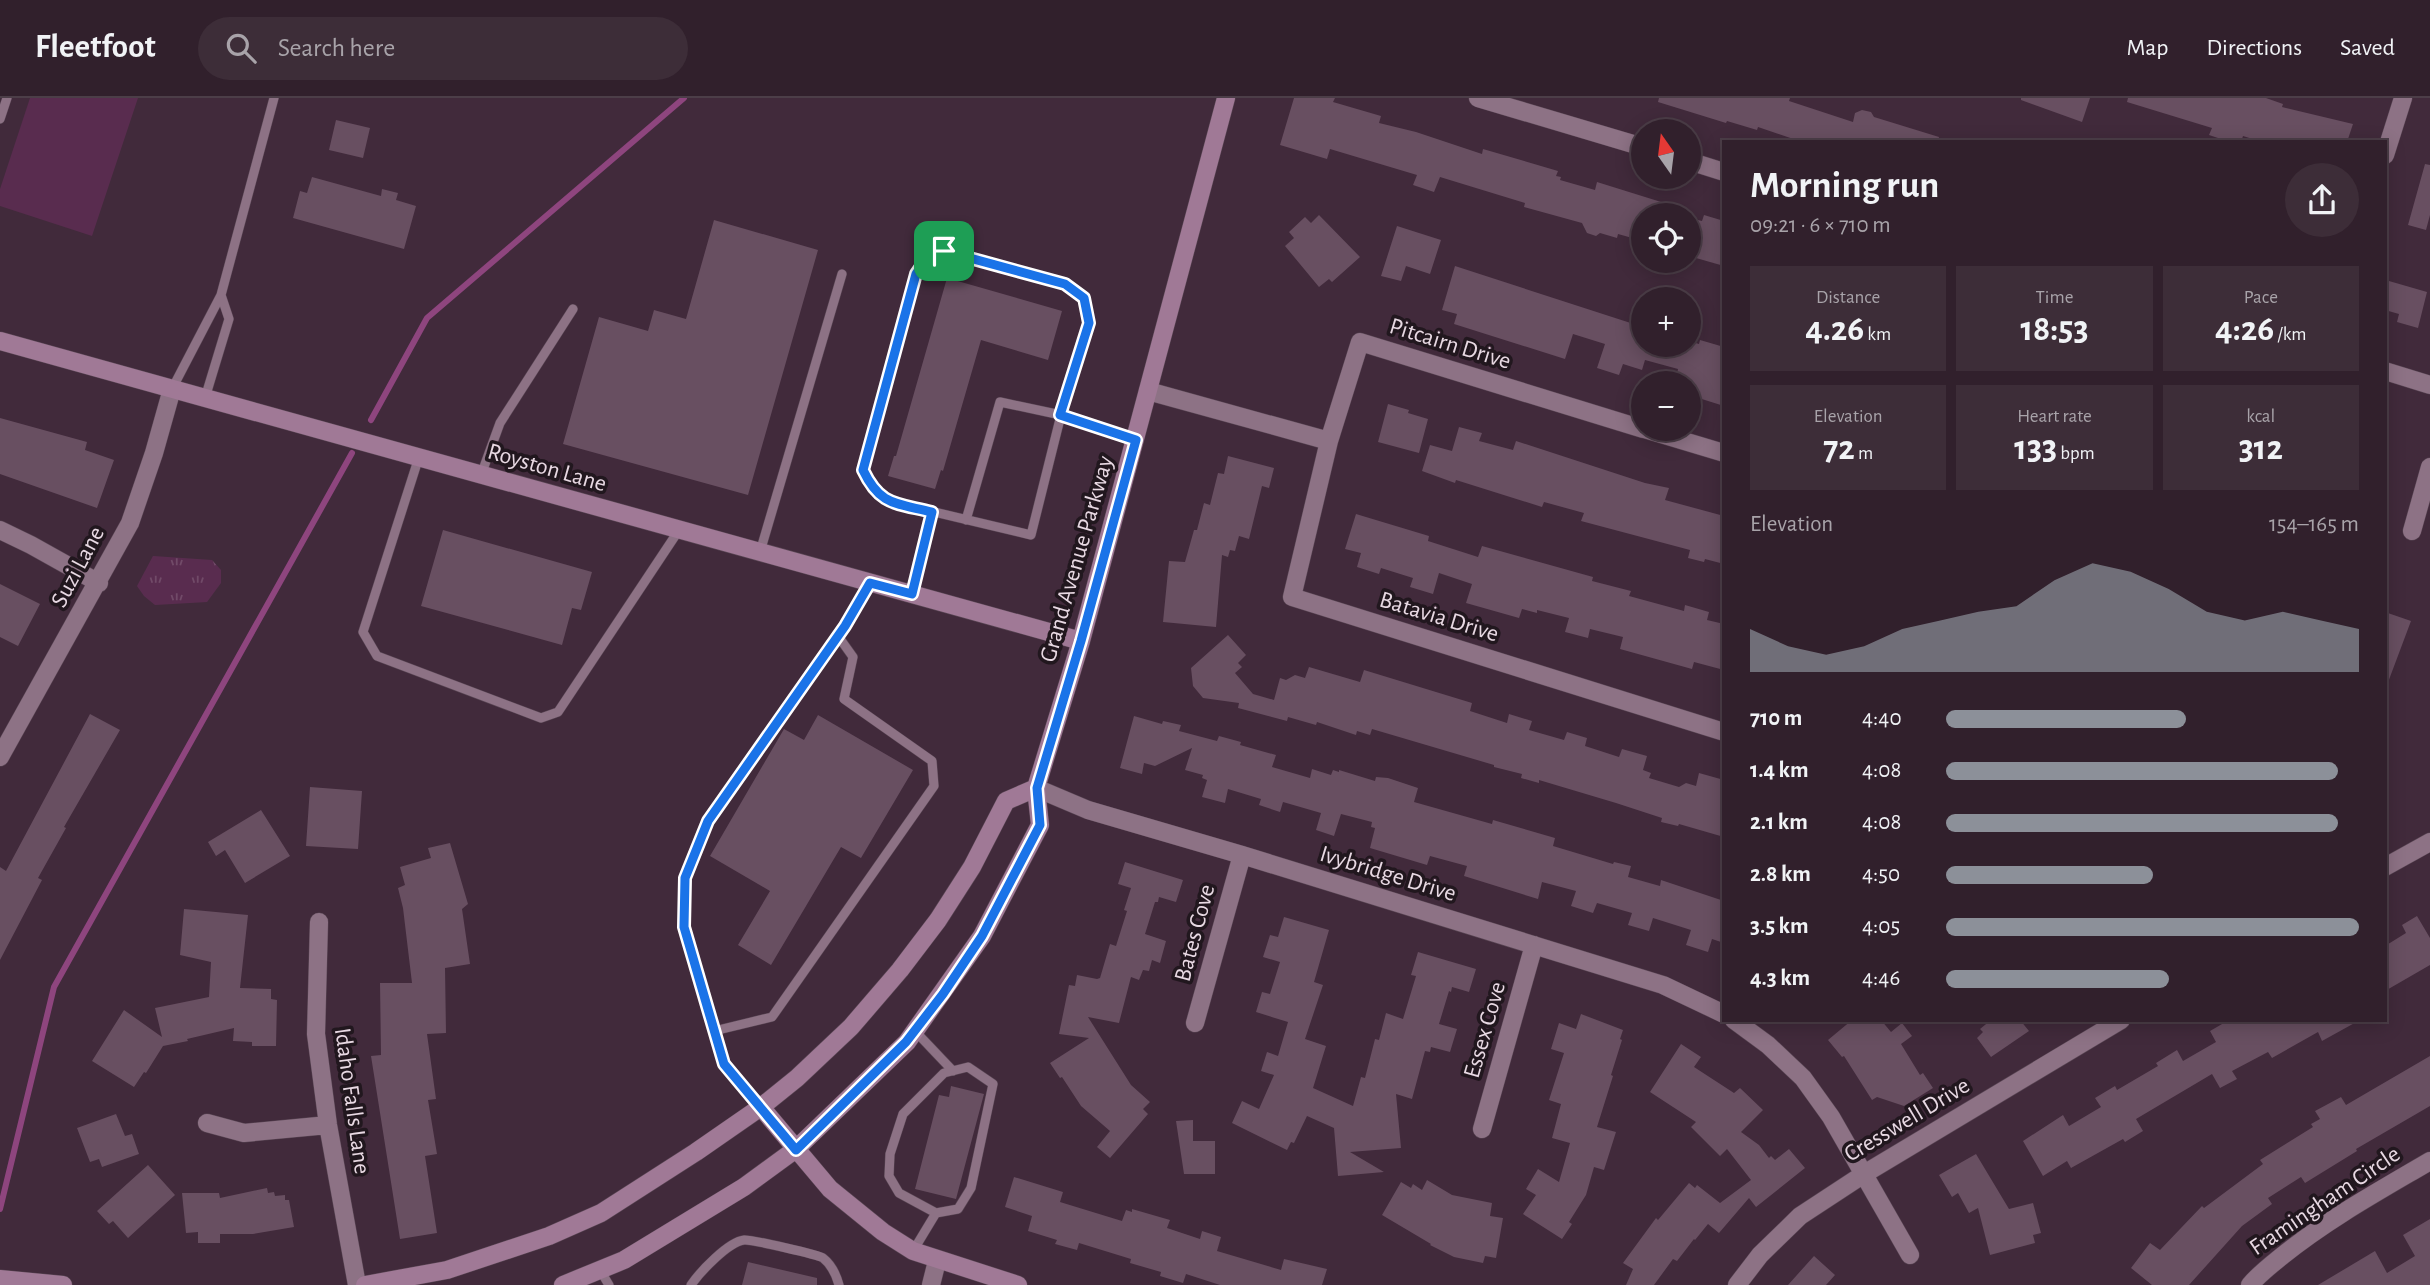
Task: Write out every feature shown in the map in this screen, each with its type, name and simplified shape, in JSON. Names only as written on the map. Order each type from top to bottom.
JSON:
[{"type":"main road","name":"Grand Avenue Parkway","points":[[563,1285],[605,1277],[624,1260],[744,1186],[796,1150],[853,1096],[915,1031],[982,936],[1012,883],[1040,825],[1037,788],[1081,641],[1226,98]]},
{"type":"main road","name":"Royston Lane","points":[[0,341],[1081,641]]},
{"type":"main road","points":[[365,1285],[447,1270],[560,1232],[601,1213],[761,1107],[806,1070],[851,1027],[938,920],[972,867],[1006,801],[1037,788]]},
{"type":"main road","points":[[761,1107],[830,1189],[883,1232],[913,1251],[937,1261],[1018,1285]]},
{"type":"main road","points":[[5,1281],[63,1285]]},
{"type":"street","points":[[1478,98],[1631,144]]},
{"type":"street","points":[[2387,149],[2403,98]]},
{"type":"street","points":[[1701,165],[1722,171]]},
{"type":"street","name":"Pitcairn Drive","points":[[1329,441],[1360,342],[1631,425]]},
{"type":"street","points":[[2387,372],[2430,385]]},
{"type":"street","name":"Suzi Lane","points":[[0,757],[130,523],[172,389]]},
{"type":"street","points":[[1148,391],[1329,441]]},
{"type":"street","name":"Batavia Drive","points":[[1329,441],[1292,597],[1722,731]]},
{"type":"street","name":"Pitcairn Drive","points":[[1684,441],[1722,452]]},
{"type":"street","points":[[2412,531],[2430,467]]},
{"type":"street","points":[[0,530],[99,583]]},
{"type":"street","name":"Ivybridge Drive","points":[[1037,788],[1088,810],[1663,985],[1722,1013]]},
{"type":"street","points":[[2387,866],[2430,842]]},
{"type":"street","name":"Bates Cove","points":[[1195,1023],[1242,855]]},
{"type":"street","name":"Idaho Falls Lane","points":[[319,922],[317,1034],[328,1125],[357,1285]]},
{"type":"street","name":"Essex Cove","points":[[1482,1129],[1534,945]]},
{"type":"street","points":[[1737,1022],[1768,1045],[1803,1078],[1831,1117],[1910,1255]]},
{"type":"street","name":"Cresswell Drive","points":[[1737,1285],[1760,1255],[1800,1216],[2095,1027],[2114,1022]]},
{"type":"street","points":[[206,1122],[244,1133],[328,1125]]},
{"type":"street","name":"Framingham Circle","points":[[2249,1285],[2303,1239],[2430,1161]]},
{"type":"street","points":[[931,1285],[937,1261]]},
{"type":"lane","points":[[0,119],[7,98]]},
{"type":"lane","points":[[172,389],[221,295],[274,98]]},
{"type":"lane","points":[[944,251],[1065,284],[1084,298],[1089,323],[1060,415],[1031,535],[932,512],[888,501],[872,489],[863,470],[916,274],[928,256],[944,251]]},
{"type":"lane","points":[[760,552],[842,274]]},
{"type":"lane","points":[[205,398],[229,319],[221,295]]},
{"type":"lane","points":[[481,475],[500,423],[573,309]]},
{"type":"lane","points":[[966,520],[1000,402],[1060,415],[1136,440]]},
{"type":"lane","points":[[419,457],[363,632],[377,656],[541,718],[558,712],[679,530]]},
{"type":"lane","points":[[912,594],[932,512]]},
{"type":"lane","points":[[761,1107],[724,1064],[684,927],[685,878],[708,821],[838,636],[870,583]]},
{"type":"lane","points":[[714,1031],[772,1017],[934,786],[932,761],[844,699],[853,657],[838,636]]},
{"type":"lane","points":[[915,1031],[953,1071]]},
{"type":"lane","points":[[968,1067],[993,1084],[971,1188],[958,1209],[936,1213],[899,1193],[889,1176],[890,1154],[904,1114],[944,1073],[968,1067]]},
{"type":"lane","points":[[913,1251],[936,1213]]},
{"type":"lane","points":[[691,1285],[725,1250],[744,1240],[821,1256],[835,1270],[839,1285]]},
{"type":"green space","points":[[30,98],[138,98],[92,236],[0,206],[0,189]]},
{"type":"green space","points":[[153,556],[212,560],[221,570],[221,583],[207,602],[155,605],[137,586]]},
{"type":"building","points":[[1294,98],[1335,98],[1333,102],[1381,116],[1379,123],[1482,154],[1483,149],[1558,171],[1556,176],[1561,177],[1560,180],[1595,190],[1597,182],[1664,203],[1631,203],[1631,238],[1618,234],[1617,238],[1600,233],[1596,236],[1587,233],[1582,223],[1524,207],[1525,203],[1440,177],[1434,192],[1413,185],[1417,175],[1330,149],[1327,159],[1280,145]]},
{"type":"building","points":[[1659,98],[1790,98],[1789,101],[1853,122],[1855,113],[1862,110],[1871,112],[1874,117],[1939,137],[1938,140],[1796,140],[1758,127],[1757,130],[1727,121],[1726,123],[1658,102]]},
{"type":"building","points":[[2021,98],[2090,98],[2082,122]]},
{"type":"building","points":[[2128,98],[2266,98],[2283,104],[2282,107],[2353,124],[2348,140],[2256,140],[2243,136],[2242,140],[2224,140],[2209,135],[2212,128],[2127,102]]},
{"type":"building","points":[[336,120],[370,128],[363,158],[329,150]]},
{"type":"building","points":[[2425,164],[2430,165],[2430,215],[2426,230],[2408,225]]},
{"type":"building","points":[[312,177],[381,196],[382,189],[398,193],[396,200],[416,206],[404,249],[293,218],[300,191],[307,193]]},
{"type":"building","points":[[1319,215],[1360,257],[1332,282],[1329,279],[1319,287],[1285,246],[1294,238],[1289,232],[1305,217],[1311,223]]},
{"type":"building","points":[[1704,215],[1722,220],[1722,265],[1701,259],[1701,221]]},
{"type":"building","points":[[714,220],[818,250],[748,495],[563,444],[599,317],[648,331],[654,310],[686,319]]},
{"type":"building","points":[[1397,226],[1441,240],[1430,274],[1406,266],[1401,281],[1381,276]]},
{"type":"building","points":[[1455,266],[1631,323],[1631,357],[1701,357],[1701,340],[1722,346],[1722,405],[1701,399],[1701,371],[1678,371],[1645,360],[1642,370],[1623,364],[1619,375],[1597,368],[1605,344],[1573,334],[1565,359],[1454,324],[1457,314],[1442,310]]},
{"type":"building","points":[[947,278],[1062,311],[1048,360],[981,340],[943,471],[941,470],[935,489],[888,476]]},
{"type":"building","points":[[2389,281],[2427,292],[2418,328],[2397,322],[2399,314],[2387,311]]},
{"type":"building","points":[[1388,404],[1428,419],[1419,453],[1378,442]]},
{"type":"building","points":[[0,418],[87,442],[85,450],[114,460],[97,508],[0,474]]},
{"type":"building","points":[[1459,427],[1482,433],[1479,441],[1513,450],[1516,441],[1645,483],[1669,488],[1665,500],[1722,515],[1722,563],[1688,558],[1690,550],[1581,521],[1584,513],[1544,502],[1542,507],[1422,471],[1430,445],[1452,451]]},
{"type":"building","points":[[1228,456],[1274,468],[1269,488],[1262,486],[1249,539],[1239,536],[1235,551],[1230,550],[1228,557],[1222,555],[1216,627],[1163,622],[1169,561],[1185,562],[1204,503],[1210,505],[1218,473],[1224,474]]},
{"type":"building","points":[[1356,514],[1429,536],[1428,541],[1478,557],[1482,546],[1593,577],[1592,581],[1631,591],[1629,596],[1684,611],[1685,605],[1709,612],[1707,620],[1722,624],[1722,669],[1694,662],[1692,669],[1620,649],[1623,637],[1590,629],[1588,638],[1565,632],[1569,618],[1522,609],[1519,618],[1466,603],[1472,584],[1439,573],[1433,594],[1410,587],[1413,578],[1381,568],[1379,574],[1357,567],[1361,553],[1345,549]]},
{"type":"building","points":[[443,530],[592,572],[581,610],[572,608],[562,645],[421,606]]},
{"type":"building","points":[[0,584],[40,604],[18,646],[0,637]]},
{"type":"building","points":[[2387,613],[2411,621],[2387,685]]},
{"type":"building","points":[[1228,635],[1246,655],[1238,663],[1242,667],[1235,673],[1253,694],[1274,700],[1280,678],[1286,680],[1295,675],[1305,678],[1309,667],[1360,682],[1364,670],[1472,703],[1470,711],[1507,723],[1509,714],[1532,721],[1529,730],[1564,740],[1567,732],[1587,738],[1585,746],[1619,757],[1622,749],[1647,756],[1643,770],[1651,773],[1649,778],[1679,787],[1686,783],[1696,786],[1699,773],[1722,779],[1722,836],[1679,824],[1661,822],[1662,818],[1616,803],[1539,780],[1539,783],[1521,778],[1522,774],[1372,729],[1370,735],[1357,731],[1356,735],[1317,722],[1316,725],[1288,717],[1287,721],[1238,708],[1239,703],[1203,698],[1193,686],[1191,668]]},
{"type":"building","points":[[90,714],[120,730],[64,827],[66,828],[38,878],[42,880],[0,960],[0,867],[6,871]]},
{"type":"building","points":[[818,715],[913,770],[861,858],[841,847],[771,965],[738,945],[770,891],[710,856],[784,729],[804,740]]},
{"type":"building","points":[[1134,716],[1162,724],[1163,721],[1181,725],[1179,731],[1217,741],[1219,736],[1241,742],[1240,745],[1276,755],[1272,767],[1310,778],[1312,769],[1331,775],[1333,770],[1339,770],[1375,781],[1376,777],[1388,778],[1418,788],[1414,802],[1492,824],[1493,820],[1555,838],[1553,846],[1613,864],[1631,866],[1628,877],[1660,886],[1661,880],[1722,900],[1722,942],[1712,939],[1708,952],[1686,945],[1691,930],[1653,918],[1649,931],[1628,925],[1632,913],[1597,903],[1593,913],[1571,906],[1576,891],[1542,882],[1538,899],[1464,876],[1467,866],[1430,856],[1427,865],[1370,848],[1375,828],[1371,827],[1372,822],[1341,814],[1334,836],[1316,830],[1321,813],[1283,802],[1280,812],[1259,805],[1261,799],[1228,789],[1225,803],[1202,797],[1207,780],[1202,778],[1203,775],[1185,770],[1192,748],[1155,766],[1144,763],[1142,774],[1120,768]]},
{"type":"building","points":[[310,787],[362,791],[358,849],[306,846]]},
{"type":"building","points":[[261,810],[290,856],[245,883],[225,850],[216,856],[208,842]]},
{"type":"building","points":[[450,843],[468,904],[462,909],[470,964],[445,968],[446,1033],[427,1034],[436,1099],[428,1100],[437,1154],[425,1156],[437,1233],[400,1239],[371,1056],[381,1055],[380,983],[412,983],[398,888],[405,885],[400,867],[431,858],[428,848]]},
{"type":"building","points":[[1125,862],[1183,880],[1176,902],[1159,897],[1158,902],[1155,902],[1145,934],[1166,941],[1160,963],[1152,960],[1149,971],[1143,970],[1139,980],[1131,977],[1119,1023],[1088,1017],[1131,1085],[1150,1102],[1143,1109],[1148,1114],[1110,1158],[1097,1147],[1110,1131],[1081,1106],[1050,1063],[1089,1038],[1059,1034],[1069,985],[1075,986],[1077,975],[1100,978],[1110,944],[1116,946],[1131,888],[1118,884]]},
{"type":"building","points":[[184,909],[248,915],[240,988],[271,989],[271,999],[277,1000],[276,1046],[252,1046],[252,1042],[233,1041],[234,1028],[187,1039],[188,1041],[163,1046],[134,1087],[92,1061],[124,1010],[162,1037],[155,1008],[209,997],[211,962],[180,955]]},
{"type":"building","points":[[2417,916],[2430,938],[2430,965],[2387,990],[2387,945],[2406,933],[2402,925]]},
{"type":"building","points":[[1284,917],[1329,930],[1314,982],[1323,985],[1305,1039],[1326,1046],[1313,1088],[1353,1106],[1361,1077],[1365,1078],[1375,1039],[1379,1040],[1386,1013],[1403,1019],[1416,976],[1411,975],[1418,952],[1476,969],[1469,992],[1452,987],[1451,992],[1449,991],[1439,1024],[1457,1029],[1450,1052],[1431,1047],[1430,1052],[1425,1051],[1412,1099],[1396,1094],[1401,1148],[1350,1152],[1384,1172],[1338,1176],[1334,1128],[1307,1116],[1294,1143],[1291,1142],[1287,1150],[1232,1123],[1242,1101],[1259,1109],[1274,1075],[1261,1071],[1267,1052],[1278,1056],[1288,1022],[1256,1012],[1262,992],[1270,994],[1280,962],[1263,957],[1270,935],[1278,937]]},
{"type":"building","points":[[1581,1014],[1623,1030],[1611,1075],[1613,1076],[1597,1127],[1616,1132],[1604,1170],[1594,1167],[1586,1195],[1562,1239],[1523,1214],[1536,1195],[1526,1189],[1538,1169],[1559,1182],[1570,1143],[1552,1138],[1561,1104],[1549,1100],[1564,1053],[1551,1049],[1559,1023],[1576,1029]]},
{"type":"building","points":[[1850,1022],[1883,1022],[1891,1032],[1902,1023],[1912,1036],[1901,1044],[1920,1075],[1923,1073],[1933,1088],[1904,1106],[1877,1097],[1872,1100],[1844,1056],[1842,1057],[1828,1040]]},
{"type":"building","points":[[1989,1022],[2022,1022],[2029,1031],[1991,1057],[1977,1038],[1983,1032],[1980,1029]]},
{"type":"building","points":[[2226,1022],[2356,1022],[2322,1041],[2318,1032],[2272,1058],[2268,1052],[2232,1071],[2237,1079],[2220,1088],[2212,1074],[2136,1119],[2143,1131],[2125,1142],[2123,1139],[2071,1168],[2067,1161],[2043,1176],[2023,1141],[2063,1115],[2069,1126],[2101,1107],[2095,1098],[2115,1086],[2117,1090],[2158,1066],[2156,1063],[2177,1050],[2183,1061],[2216,1042],[2210,1031]]},
{"type":"building","points":[[1681,1044],[1701,1057],[1694,1067],[1734,1093],[1740,1088],[1763,1110],[1741,1132],[1759,1145],[1769,1158],[1771,1156],[1775,1160],[1789,1149],[1805,1168],[1756,1207],[1749,1198],[1719,1233],[1708,1224],[1677,1261],[1673,1259],[1654,1285],[1626,1285],[1633,1269],[1623,1263],[1656,1218],[1658,1220],[1689,1183],[1695,1188],[1697,1185],[1720,1203],[1751,1180],[1727,1149],[1720,1156],[1691,1127],[1696,1122],[1650,1092]]},
{"type":"building","points":[[2430,1056],[2430,1106],[2356,1149],[2357,1151],[2305,1183],[2301,1177],[2268,1198],[2272,1204],[2242,1226],[2189,1285],[2152,1285],[2131,1268],[2150,1243],[2160,1250],[2202,1206],[2204,1208],[2263,1164],[2260,1160],[2313,1127],[2311,1124],[2320,1119],[2315,1111],[2341,1097],[2346,1105]]},
{"type":"building","points":[[951,1086],[984,1094],[956,1199],[915,1189],[939,1095],[949,1097]]},
{"type":"building","points":[[116,1114],[125,1136],[132,1134],[139,1154],[102,1167],[99,1159],[90,1162],[77,1128]]},
{"type":"building","points":[[1193,1120],[1193,1141],[1215,1141],[1215,1174],[1184,1174],[1176,1121]]},
{"type":"building","points":[[1976,1154],[2009,1209],[2033,1203],[2041,1233],[2033,1235],[2035,1243],[1990,1255],[1978,1208],[1969,1213],[1958,1193],[1952,1197],[1939,1175]]},
{"type":"building","points":[[148,1165],[175,1195],[128,1238],[113,1221],[109,1224],[97,1211]]},
{"type":"building","points":[[1014,1177],[1063,1192],[1060,1202],[1122,1221],[1126,1210],[1132,1212],[1132,1209],[1170,1220],[1167,1228],[1200,1239],[1202,1231],[1221,1237],[1217,1251],[1281,1270],[1284,1259],[1327,1269],[1322,1285],[1220,1285],[1186,1274],[1183,1283],[1160,1276],[1161,1272],[1130,1263],[1131,1259],[1079,1243],[1077,1250],[1055,1244],[1057,1240],[1028,1231],[1032,1216],[1005,1207]]},
{"type":"building","points":[[1427,1180],[1452,1195],[1492,1203],[1490,1216],[1503,1218],[1496,1258],[1485,1256],[1483,1263],[1454,1257],[1382,1215],[1401,1182],[1411,1188],[1413,1184],[1422,1190]]},
{"type":"building","points":[[267,1188],[268,1193],[274,1192],[275,1196],[285,1195],[285,1200],[289,1200],[294,1227],[253,1234],[220,1234],[220,1243],[198,1243],[198,1232],[186,1233],[182,1193],[219,1193],[220,1198]]},
{"type":"building","points":[[2430,1219],[2430,1285],[2318,1285],[2375,1251],[2387,1273],[2415,1256],[2403,1235]]},
{"type":"building","points":[[1814,1256],[1835,1275],[1826,1285],[1788,1285]]},
{"type":"building","points":[[748,1262],[817,1278],[817,1285],[742,1285]]},
{"type":"waterway","points":[[371,420],[427,318],[684,98]]},
{"type":"waterway","points":[[0,1209],[54,987],[352,453]]},
{"type":"route","points":[[944,251],[1065,284],[1084,298],[1089,323],[1060,415],[1136,440],[1037,788],[1040,825],[982,936],[943,994],[906,1042],[796,1150],[724,1064],[684,927],[685,878],[708,821],[845,626],[870,583],[912,594],[932,512],[888,501],[872,489],[863,470],[916,274],[928,256],[944,251]]}]
